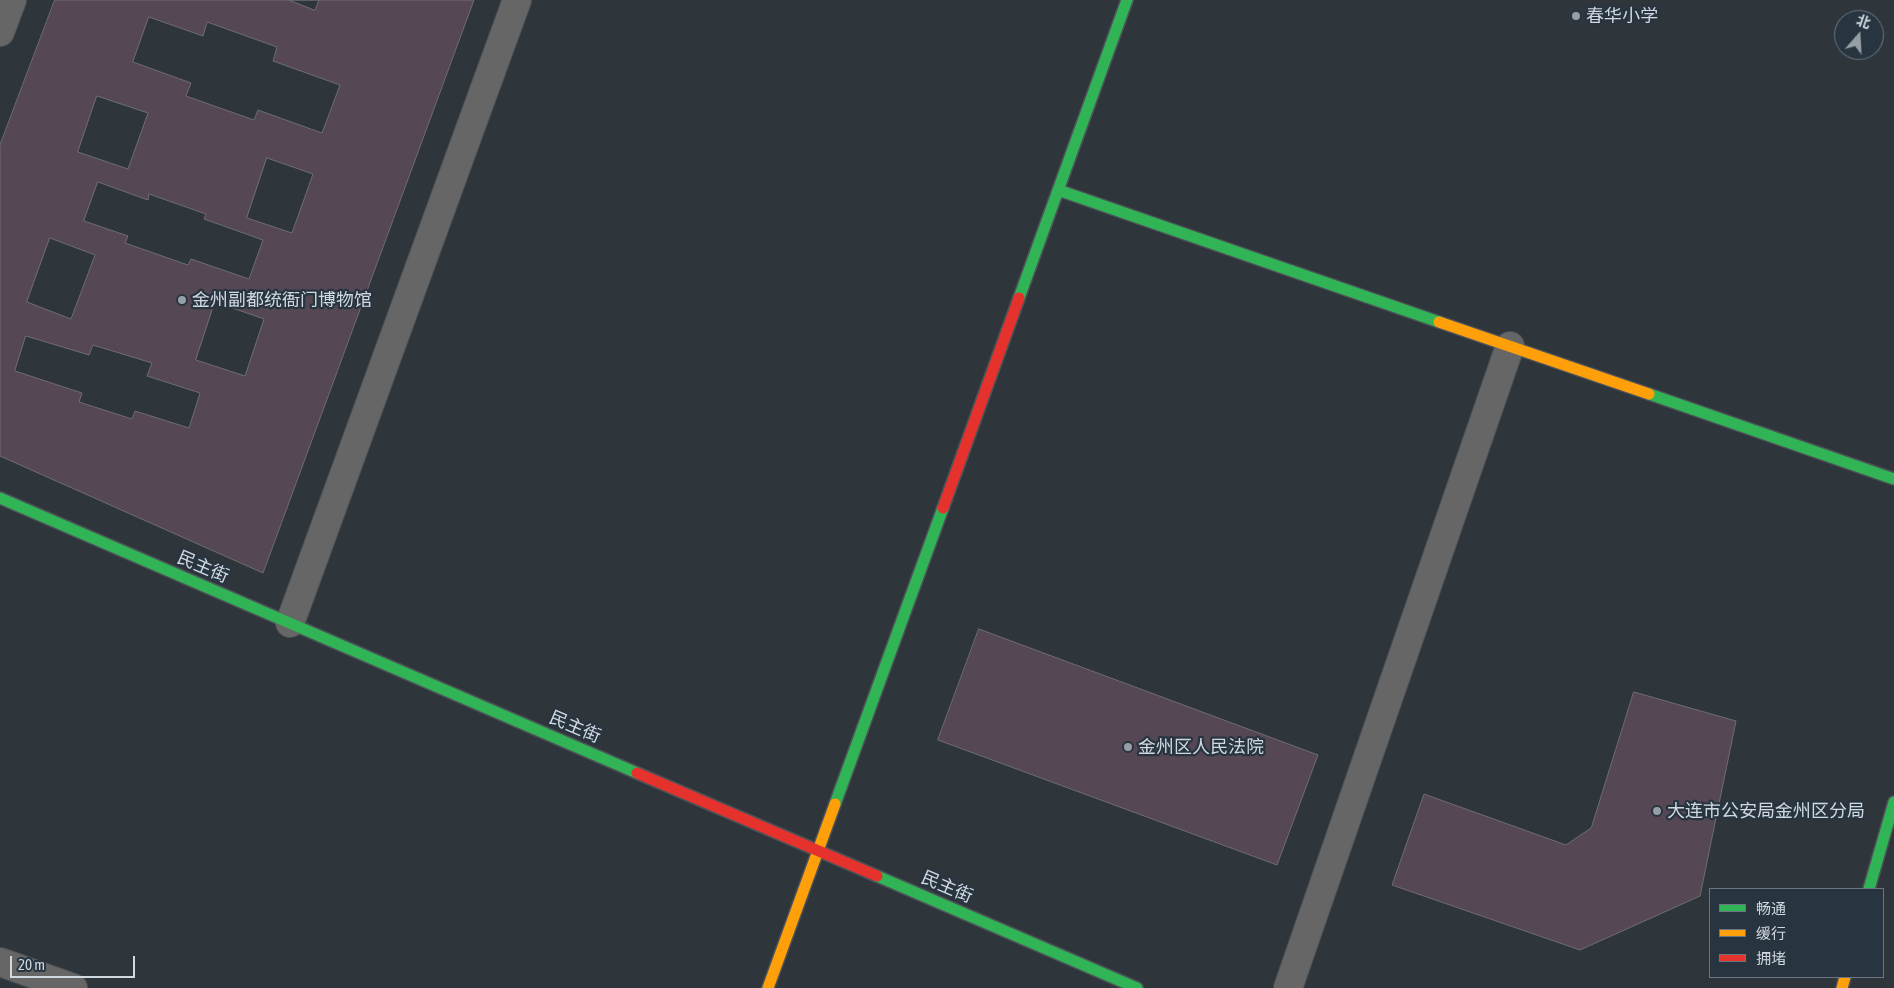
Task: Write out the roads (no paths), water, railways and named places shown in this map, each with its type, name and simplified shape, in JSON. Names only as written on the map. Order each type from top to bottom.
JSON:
[{"type":"street","points":[[0,32],[12,0]]},
{"type":"street","points":[[290,623],[516,0]]},
{"type":"street","points":[[768,988],[1127,0]]},
{"type":"street","points":[[1058,190],[1894,479]]},
{"type":"street","points":[[1288,988],[1510,346]]},
{"type":"street","name":"民主街","points":[[0,498],[1137,988]]},
{"type":"street","points":[[1870,888],[1894,802]]},
{"type":"street","points":[[0,962],[73,988]]},
{"type":"place","name":"春华小学","points":[[1576,16]]},
{"type":"place","name":"金州副都统衙门博物馆","points":[[182,300]]},
{"type":"place","name":"金州区人民法院","points":[[1128,747]]},
{"type":"place","name":"大连市公安局金州区分局","points":[[1657,811]]}]
